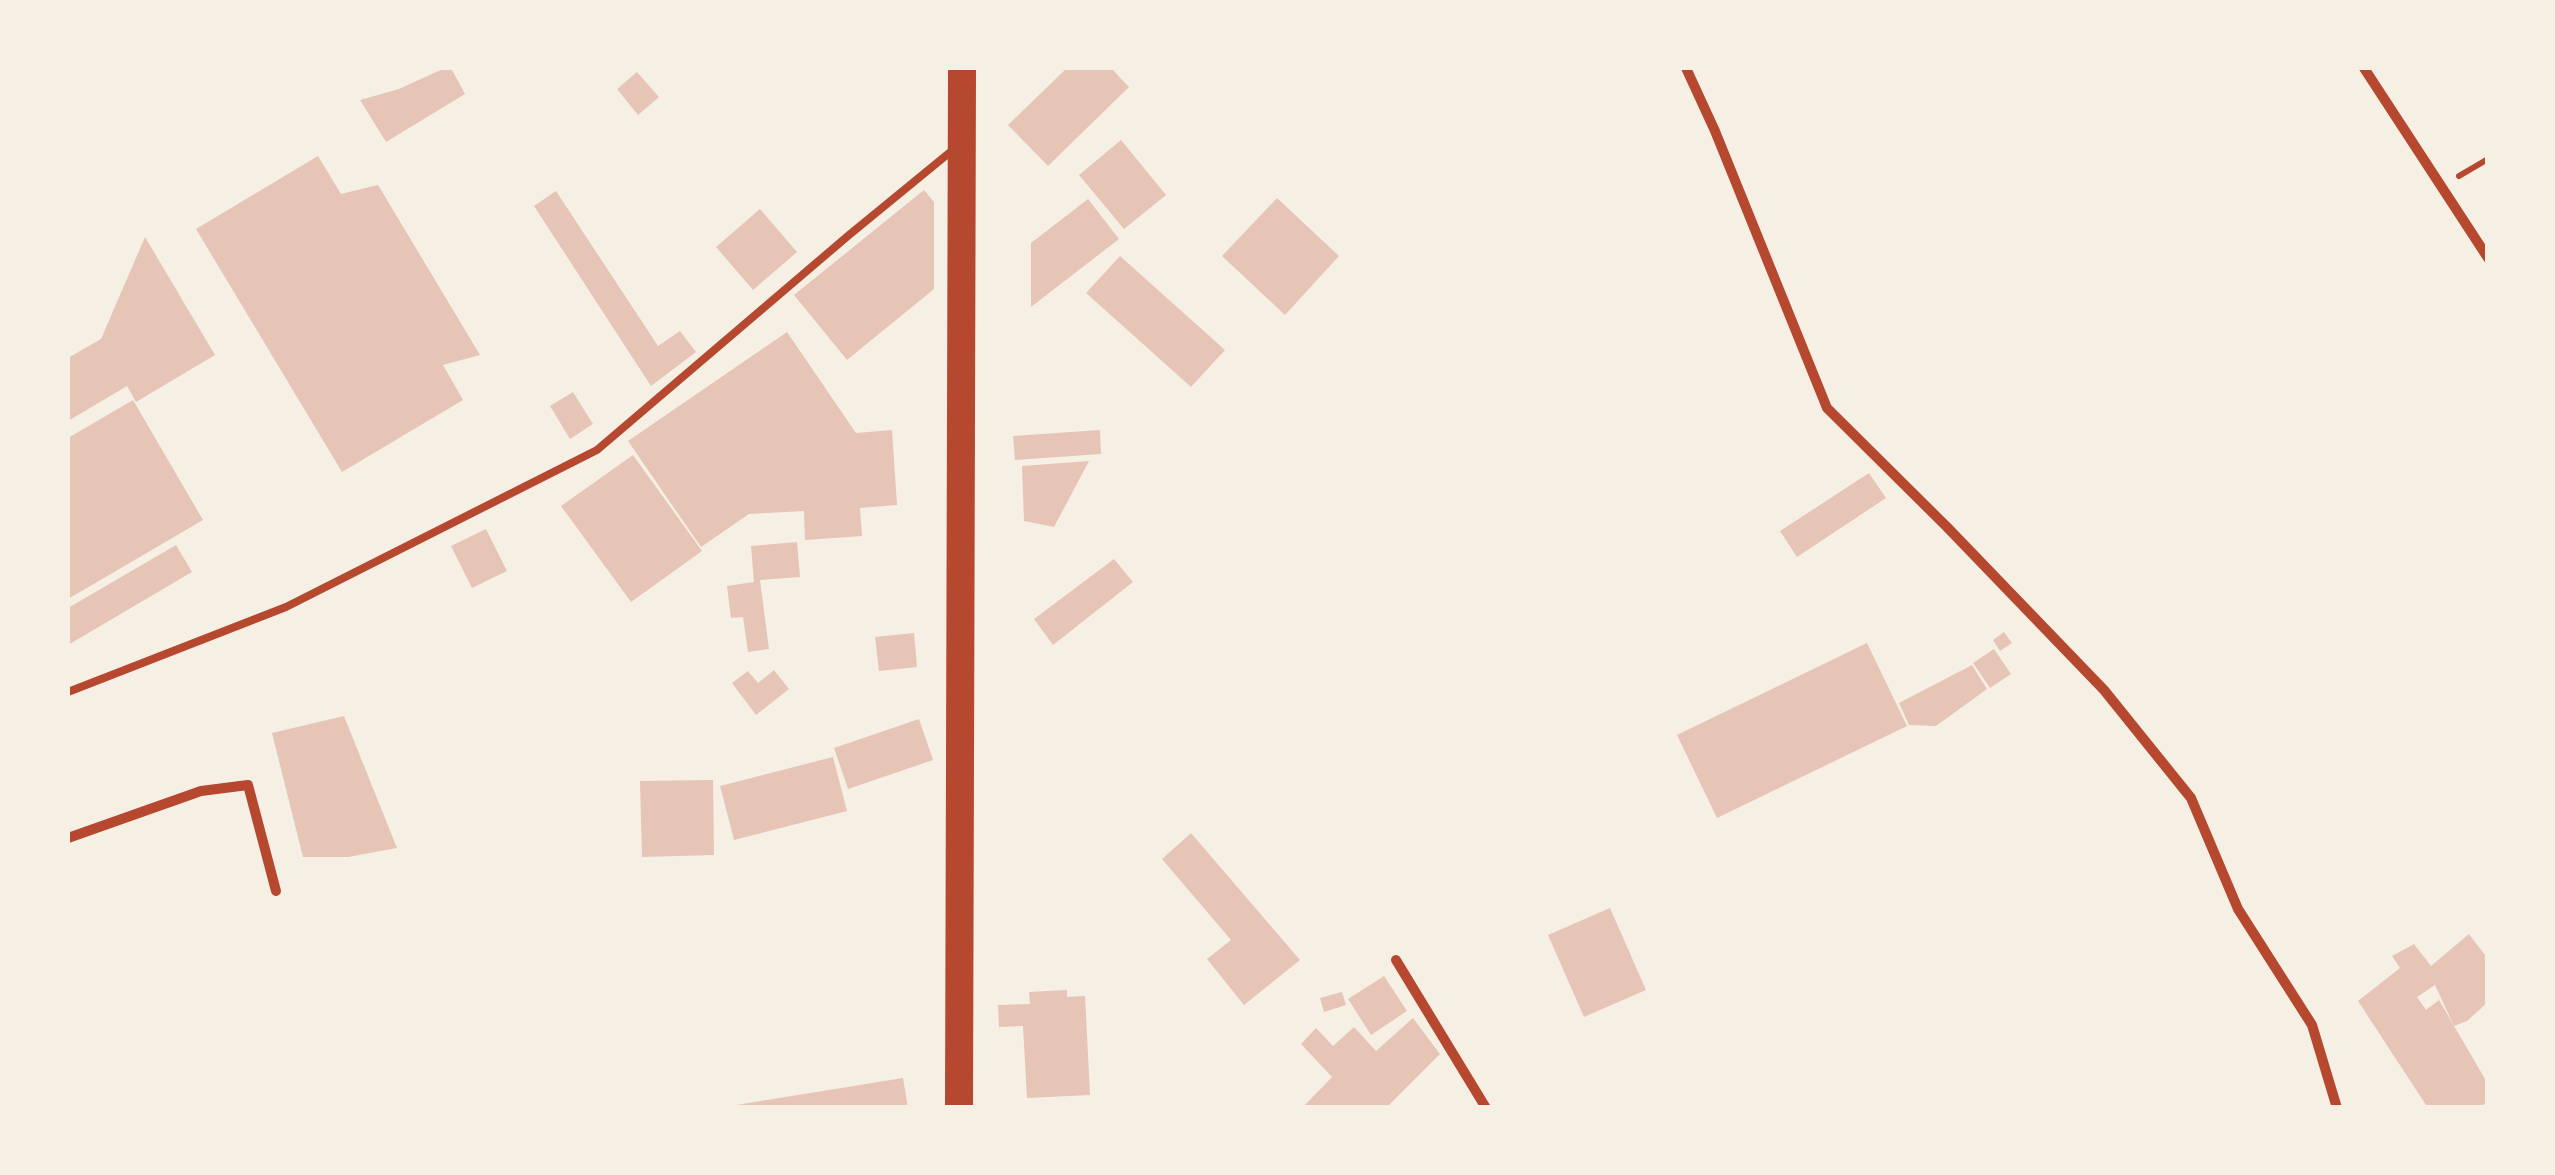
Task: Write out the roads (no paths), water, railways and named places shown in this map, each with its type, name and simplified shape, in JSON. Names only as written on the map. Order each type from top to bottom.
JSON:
[{"type":"highway","points":[[959,1108],[962,68]]},
{"type":"street","points":[[1686,68],[1828,408],[2104,690],[2191,798],[2238,909],[2312,1025],[2336,1108]]},
{"type":"street","points":[[2364,68],[2488,258]]},
{"type":"street","points":[[68,838],[201,791],[248,785],[276,890]]},
{"type":"street","points":[[1396,960],[1486,1108]]},
{"type":"lane","points":[[68,692],[286,607],[596,450],[962,143]]}]
